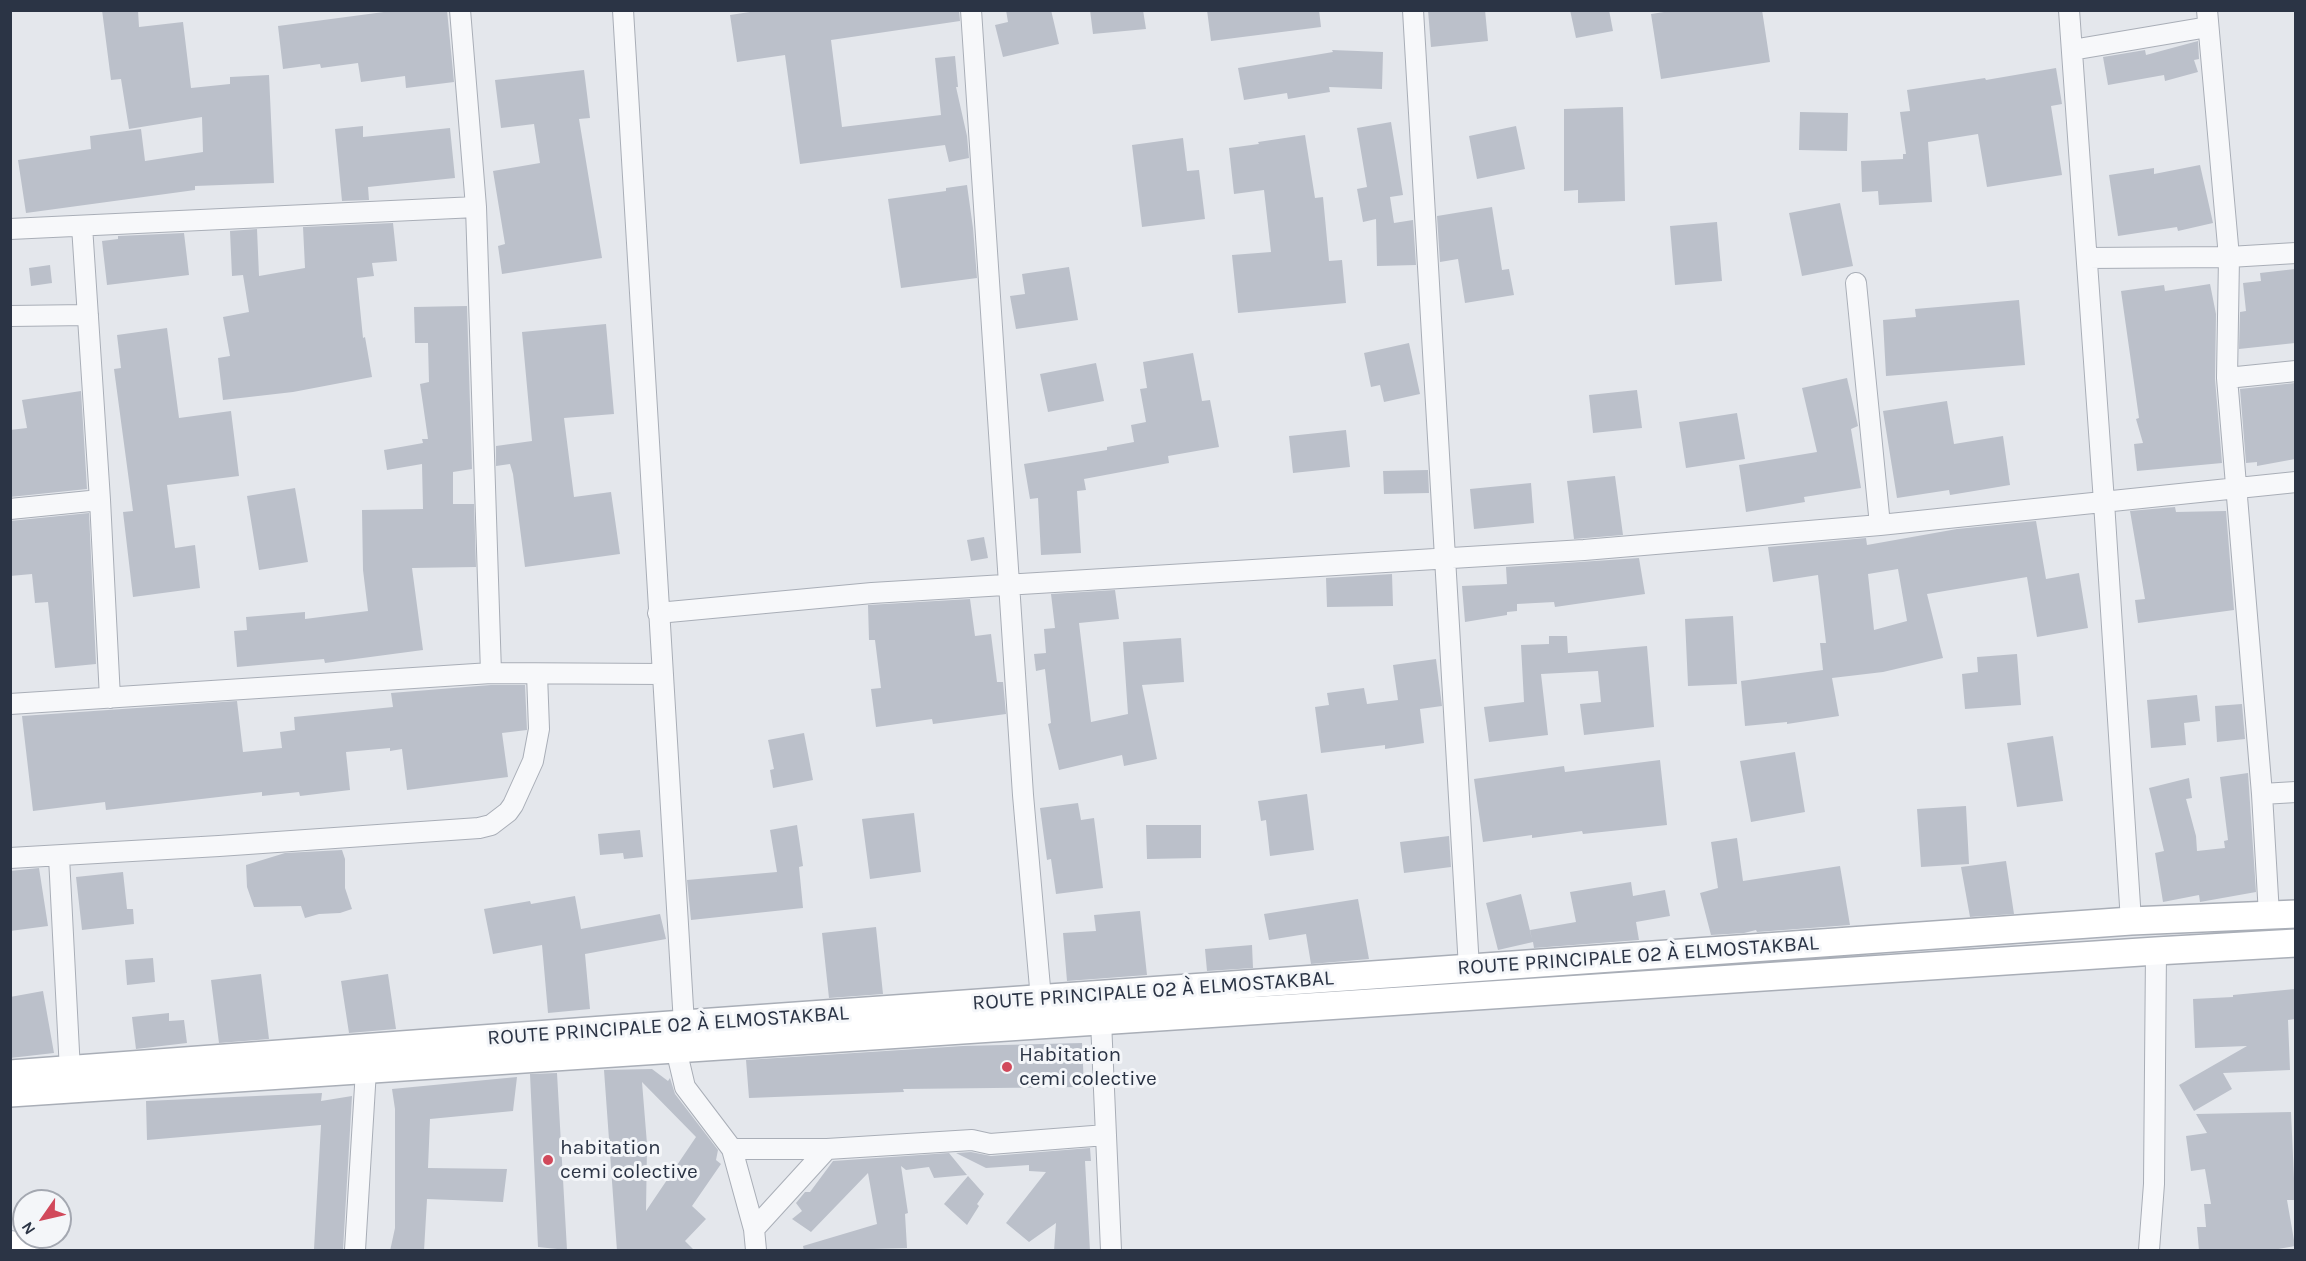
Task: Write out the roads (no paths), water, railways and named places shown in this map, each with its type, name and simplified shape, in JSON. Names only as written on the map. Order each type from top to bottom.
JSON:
[{"type":"main road","name":"ROUTE PRINCIPALE 02 À ELMOSTAKBAL","points":[[10,1074],[2131,921],[2282,915]]},
{"type":"main road","name":"ROUTE PRINCIPALE 02 À ELMOSTAKBAL","points":[[10,1093],[2295,943]]},
{"type":"main road","points":[[10,1247],[24,1251]]},
{"type":"street","points":[[460,10],[476,207],[491,673]]},
{"type":"street","points":[[623,10],[684,1024]]},
{"type":"street","points":[[971,10],[1023,795],[1041,999]]},
{"type":"street","points":[[1413,10],[1469,968]]},
{"type":"street","points":[[2068,10],[2104,502],[2131,921]]},
{"type":"street","points":[[2072,50],[2208,19],[2229,257],[2227,378],[2262,794],[2282,915]]},
{"type":"street","points":[[10,229],[476,207]]},
{"type":"street","points":[[82,226],[110,698]]},
{"type":"street","points":[[2087,258],[2229,257],[2295,253]]},
{"type":"street","points":[[1856,283],[1880,525]]},
{"type":"street","points":[[10,316],[88,315]]},
{"type":"street","points":[[2227,378],[2295,371]]},
{"type":"street","points":[[658,613],[873,593],[1584,550],[1880,525],[2295,482]]},
{"type":"street","points":[[10,509],[100,500]]},
{"type":"street","points":[[10,704],[491,673],[663,674]]},
{"type":"street","points":[[10,858],[59,857],[479,828],[491,825],[508,812],[513,805],[533,761],[539,729],[537,674]]},
{"type":"street","points":[[2262,794],[2295,792]]},
{"type":"street","points":[[59,857],[70,1071]]},
{"type":"street","points":[[2149,1251],[2154,1184],[2156,951]]},
{"type":"street","points":[[1101,1021],[1111,1251]]},
{"type":"street","points":[[676,1049],[685,1087],[732,1149],[754,1228],[756,1251]]},
{"type":"street","points":[[355,1251],[366,1070]]},
{"type":"street","points":[[732,1149],[827,1149],[972,1140],[990,1144],[1106,1135]]},
{"type":"street","points":[[754,1228],[827,1149]]},
{"type":"place","name":"Habitation cemi colective","points":[[1007,1067]]},
{"type":"place","name":"habitation cemi colective","points":[[548,1160]]}]
